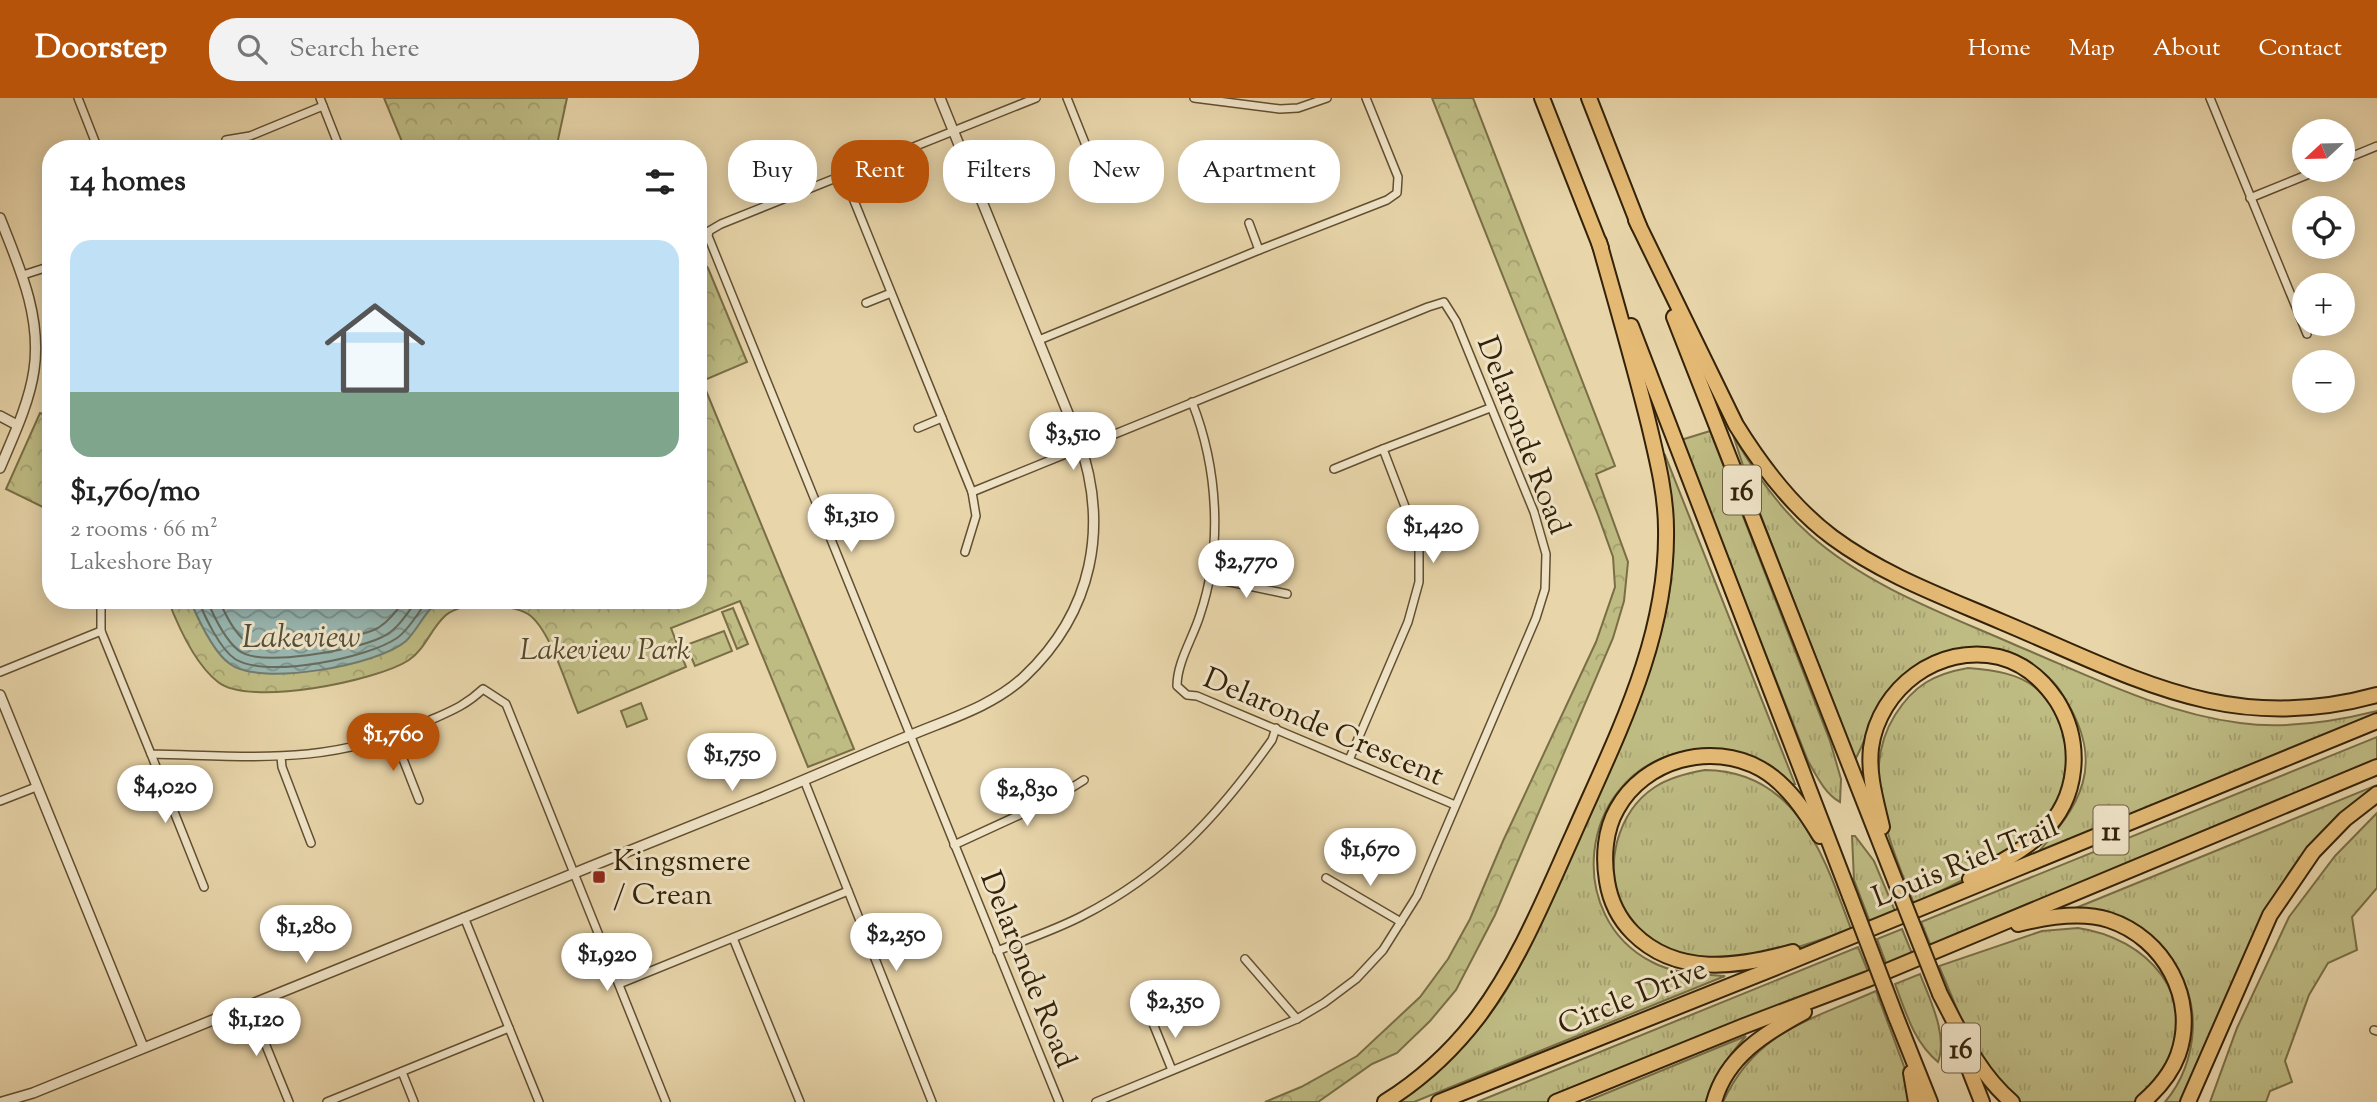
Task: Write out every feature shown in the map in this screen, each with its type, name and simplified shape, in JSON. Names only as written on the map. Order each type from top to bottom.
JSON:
[{"type":"highway","name":"16","points":[[1542,98],[1930,1102]]},
{"type":"highway","name":"16","points":[[1589,98],[1982,1102]]},
{"type":"highway","points":[[1636,220],[1737,425],[1752,450],[1800,509],[1846,547],[1915,584],[2141,682],[2196,699],[2243,707],[2290,709],[2337,704],[2377,695]]},
{"type":"highway","points":[[1385,1102],[1408,1088],[1444,1056],[1478,1016],[1512,964],[1628,708],[1655,630],[1665,574],[1665,506],[1638,382],[1599,242]]},
{"type":"highway","points":[[1888,921],[2015,854],[2042,833],[2061,806],[2074,774],[2073,739],[2067,721],[2050,692],[2027,670],[2000,657],[1972,654],[1955,656],[1940,660],[1912,676],[1890,700],[1875,730],[1871,766],[1872,788],[1896,883]]},
{"type":"highway","name":"Louis Riel Trail","points":[[1846,939],[2377,722]]},
{"type":"highway","points":[[1846,939],[1741,964],[1701,965],[1667,957],[1640,941],[1617,912],[1605,872],[1608,829],[1627,792],[1643,777],[1662,766],[1701,756],[1722,756],[1742,761],[1761,769],[1776,780],[1803,809],[1827,848],[1850,896]]},
{"type":"highway","name":"11","points":[[1980,934],[2377,767]]},
{"type":"highway","points":[[2188,1102],[2276,907],[2313,852],[2345,819],[2377,794]]},
{"type":"highway","points":[[1556,1102],[1980,934],[2034,920],[2091,916],[2124,926],[2152,946],[2165,960],[2179,990],[2182,1037],[2179,1053],[2164,1080],[2143,1102]]},
{"type":"highway","name":"Circle Drive","points":[[1439,1102],[1846,939]]},
{"type":"highway","points":[[1714,1102],[1725,1075],[1746,1049],[1777,1026],[1868,979]]},
{"type":"highway","points":[[1940,995],[1974,1058],[1993,1084],[2012,1102]]},
{"type":"highway","points":[[1896,1017],[1916,1102]]},
{"type":"street","points":[[78,98],[94,140]]},
{"type":"street","points":[[320,98],[336,140]]},
{"type":"street","points":[[2,1102],[35,1097],[143,1047],[804,780],[986,704],[1022,679],[1059,637],[1074,611],[1087,579],[1094,541],[1090,474],[1039,340],[940,98]]},
{"type":"street","points":[[929,142],[1036,98]]},
{"type":"street","points":[[1067,98],[1084,140]]},
{"type":"street","points":[[1194,98],[1280,109],[1298,108],[1327,98]]},
{"type":"street","points":[[1039,340],[1387,200],[1397,193],[1398,177],[1367,98]]},
{"type":"street","points":[[2210,98],[2292,298]]},
{"type":"street","points":[[226,140],[250,136],[323,106]]},
{"type":"street","points":[[2356,155],[2377,146]]},
{"type":"street","name":"Delaronde Road","points":[[831,181],[714,228],[708,236],[1059,1102]]},
{"type":"street","points":[[2250,198],[2292,181]]},
{"type":"street","points":[[855,203],[972,492],[976,516],[964,552]]},
{"type":"street","points":[[0,218],[23,275],[35,328],[34,370],[0,468]]},
{"type":"street","points":[[1249,223],[1259,250]]},
{"type":"street","points":[[23,275],[42,269]]},
{"type":"street","points":[[866,303],[891,293]]},
{"type":"street","name":"Delaronde Road","points":[[972,492],[1444,302],[1456,321],[1534,512],[1546,554],[1545,589],[1536,618],[1417,896],[1383,950],[1356,979],[1324,1003],[1297,1018],[1096,1102]]},
{"type":"street","name":"Delaronde Crescent","points":[[1192,402],[1204,436],[1213,483],[1214,534],[1211,578],[1177,674],[1177,687],[1187,695],[1197,695],[1455,805]]},
{"type":"street","points":[[1334,469],[1490,408]]},
{"type":"street","points":[[0,416],[17,425]]},
{"type":"street","points":[[918,428],[942,418]]},
{"type":"street","points":[[1349,760],[1408,622],[1419,582],[1419,543],[1383,449]]},
{"type":"street","points":[[1211,578],[1287,594]]},
{"type":"street","points":[[101,609],[101,631],[204,887]]},
{"type":"street","points":[[0,672],[101,631]]},
{"type":"street","points":[[151,754],[281,757],[355,747],[394,736],[468,703],[484,688],[506,704],[666,1102]]},
{"type":"street","points":[[0,695],[143,1047]]},
{"type":"street","points":[[997,951],[1080,918],[1122,894],[1164,864],[1199,832],[1227,800],[1272,740],[1276,728]]},
{"type":"street","points":[[394,736],[419,800]]},
{"type":"street","points":[[281,757],[282,767],[311,843]]},
{"type":"street","points":[[804,780],[932,1102]]},
{"type":"street","points":[[954,845],[1052,800],[1084,780]]},
{"type":"street","points":[[0,801],[36,787]]},
{"type":"street","points":[[1326,878],[1401,922]]},
{"type":"street","points":[[619,984],[848,891]]},
{"type":"street","points":[[464,917],[539,1102]]},
{"type":"street","points":[[733,938],[800,1102]]},
{"type":"street","points":[[1245,959],[1297,1018]]},
{"type":"street","points":[[249,1004],[289,1102]]},
{"type":"street","points":[[1152,1021],[1172,1070]]},
{"type":"street","points":[[327,1102],[509,1028]]},
{"type":"street","points":[[402,1072],[414,1102]]},
{"type":"green space","points":[[384,98],[567,98],[558,140],[401,140]]},
{"type":"green space","points":[[1432,98],[1473,98],[1615,466],[1596,474],[1628,562],[1624,601],[1613,638],[1495,915],[1456,990],[1430,1021],[1397,1053],[1372,1064],[1318,1102],[1265,1102],[1301,1087],[1357,1056],[1420,997],[1448,959],[1470,919],[1503,841],[1596,642],[1615,587],[1613,557],[1598,515]]},
{"type":"green space","name":"Lakeview Park","points":[[707,267],[708,268],[747,362],[707,379]]},
{"type":"green space","name":"Lakeview Park","points":[[707,393],[854,749],[808,767],[740,601],[671,628],[686,667],[578,713],[544,632],[528,614],[514,609],[707,609]]},
{"type":"green space","points":[[40,413],[42,414],[42,507],[6,489]]},
{"type":"green space","points":[[1710,431],[1830,741],[1841,779],[1840,802],[1825,789],[1808,761],[1681,440]]},
{"type":"green space","points":[[1733,435],[1767,488],[1787,513],[1810,535],[1858,570],[1910,599],[2074,670],[2183,711],[2257,725],[2292,725],[2377,711],[2377,718],[2033,858],[2064,820],[2083,783],[2086,764],[2084,743],[2077,721],[2061,692],[2042,672],[2025,663],[1932,660],[1906,673],[1888,691],[1855,760],[1751,490]]},
{"type":"green space","points":[[1665,455],[1795,784],[1788,784],[1747,761],[1709,749],[1674,754],[1642,769],[1618,792],[1602,820],[1594,851],[1595,884],[1605,914],[1624,941],[1652,962],[1678,971],[1725,976],[1414,1102],[1400,1102],[1467,1042],[1490,1015],[1511,983],[1629,725],[1653,659],[1669,594],[1672,542],[1662,456]]},
{"type":"green space","points":[[733,608],[748,644],[737,649],[722,612]]},
{"type":"green space","name":"Lakeview Park","points":[[172,609],[459,609],[441,620],[420,650],[409,660],[393,668],[343,683],[284,692],[234,689],[218,682],[202,666],[182,633]]},
{"type":"green space","points":[[724,631],[732,651],[695,666],[686,645]]},
{"type":"green space","points":[[1968,668],[2014,676],[2031,684],[2050,704],[2065,737],[2067,772],[2063,790],[2045,822],[2017,848],[1984,869],[1914,904],[1896,858],[1882,810],[1879,761],[1884,738],[1895,715],[1917,689],[1935,678]]},
{"type":"green space","points":[[641,703],[647,719],[627,727],[621,711]]},
{"type":"green space","points":[[2377,737],[2377,766],[1932,949],[1921,922]]},
{"type":"green space","points":[[1705,770],[1737,774],[1763,785],[1785,802],[1803,823],[1817,847],[1851,929],[1767,956],[1717,961],[1693,958],[1671,951],[1636,926],[1624,909],[1616,890],[1614,867],[1617,842],[1623,826],[1636,804],[1655,787],[1673,778]]},
{"type":"green space","points":[[2377,785],[2377,794],[2293,875],[2184,1102],[2165,1102],[2185,1068],[2193,1029],[2188,991],[2180,973],[2152,939],[2066,912]]},
{"type":"green space","points":[[2377,813],[2377,888],[2352,917],[2357,950],[2328,963],[2309,995],[2285,1061],[2292,1082],[2270,1091],[2266,1102],[2210,1102],[2237,1028],[2289,917],[2335,856]]},
{"type":"green space","points":[[1852,836],[1855,836],[1874,861],[1895,911],[1870,922],[1854,880]]},
{"type":"green space","points":[[2078,928],[2103,934],[2126,944],[2146,958],[2161,975],[2172,995],[2178,1017],[2176,1042],[2168,1068],[2141,1102],[2016,1102],[1970,1040],[1939,966],[2042,931]]},
{"type":"green space","points":[[1902,929],[1913,956],[1887,966],[1877,939]]},
{"type":"green space","points":[[1858,947],[1869,974],[1548,1102],[1477,1102]]},
{"type":"green space","points":[[1920,974],[1939,1029],[1941,1052],[1938,1062],[1917,1036],[1895,984]]},
{"type":"green space","points":[[1876,991],[1908,1077],[1912,1102],[1723,1102],[1736,1078],[1768,1044],[1807,1020]]},
{"type":"green space","points":[[1746,1036],[1722,1067],[1706,1102],[1585,1102]]},
{"type":"water","name":"Lakeview","points":[[194,609],[431,609],[411,636],[392,650],[346,665],[292,673],[245,671],[230,664],[218,652]]},
{"type":"place","name":"Kingsmere / Crean","points":[[599,877]]}]
